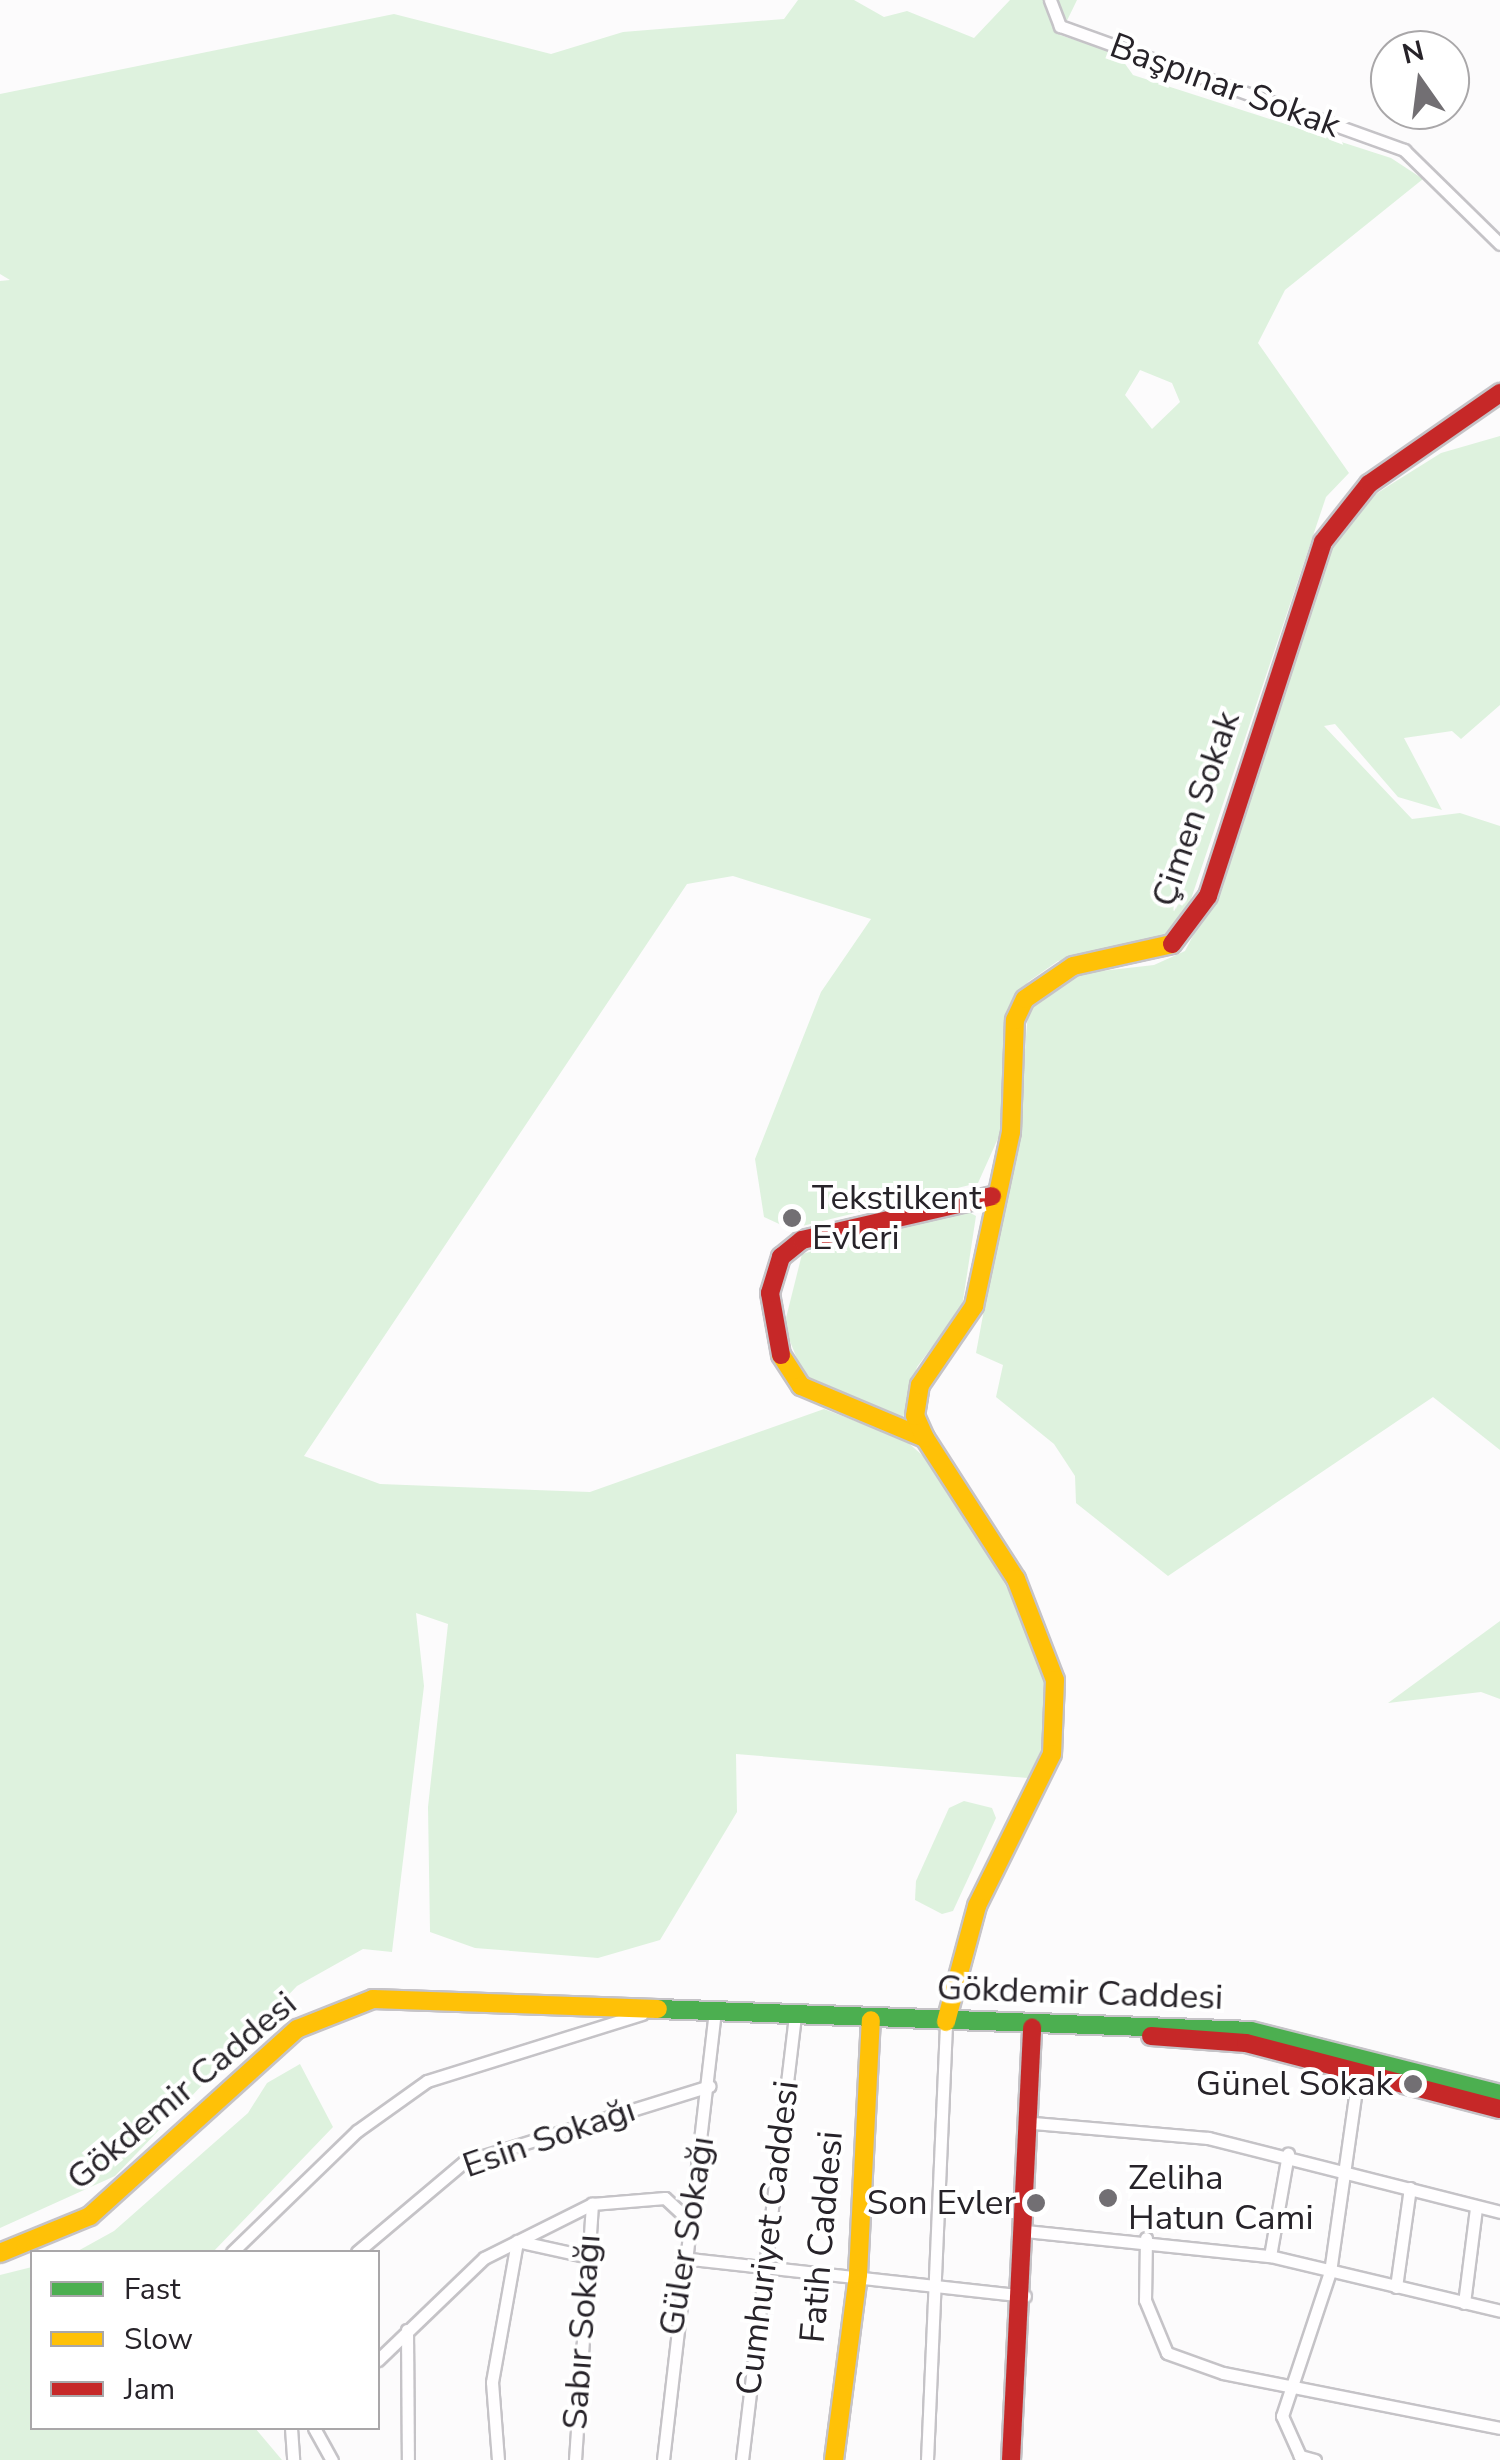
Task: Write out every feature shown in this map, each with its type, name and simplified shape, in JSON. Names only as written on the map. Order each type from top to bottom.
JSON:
[{"type":"main road","name":"Çimen Sokak","points":[[925,1438],[916,1400],[974,1306],[992,1196],[1010,1132],[1015,1020],[1024,1000],[1063,970],[1161,953],[1187,932],[1208,896],[1323,542],[1369,484],[1500,392]]},
{"type":"main road","points":[[946,2022],[977,1906],[1052,1754],[1057,1706],[1016,1579],[925,1438],[801,1386],[773,1341],[774,1274],[790,1246],[816,1234],[992,1196]]},
{"type":"main road","name":"Gökdemir Caddesi","points":[[0,2253],[90,2216],[297,2029],[350,2003],[716,2013],[1032,2028],[1252,2031],[1359,2066],[1500,2094]]},
{"type":"main road","name":"Fatih Caddesi","points":[[834,2460],[858,2274],[871,2020]]},
{"type":"main road","points":[[1012,2460],[1025,2296],[1033,2123],[1032,2028]]},
{"type":"main road","points":[[1359,2066],[1500,2108]]},
{"type":"street","name":"Başpınar Sokak","points":[[1050,0],[1060,26],[1404,150],[1500,244]]},
{"type":"street","name":"Gökdemir Caddesi","points":[[234,2250],[357,2130],[427,2081],[652,2011]]},
{"type":"street","name":"Güler Sokağı","points":[[662,2460],[681,2258],[690,2220],[716,2013]]},
{"type":"street","name":"Cumhuriyet Caddesi","points":[[742,2460],[772,2263],[795,2016]]},
{"type":"street","points":[[928,2460],[946,2022]]},
{"type":"street","points":[[1315,2460],[1300,2456],[1282,2416],[1287,2384],[1330,2272],[1359,2066]]},
{"type":"street","name":"Esin Sokağı","points":[[358,2250],[464,2162],[709,2086]]},
{"type":"street","points":[[1033,2123],[1288,2154],[1346,2174],[1500,2212]]},
{"type":"street","points":[[1270,2256],[1288,2154]]},
{"type":"street","points":[[1396,2287],[1410,2188]]},
{"type":"street","points":[[380,2358],[484,2258],[592,2204],[665,2198],[690,2220]]},
{"type":"street","name":"Sabır Sokağı","points":[[575,2460],[592,2204]]},
{"type":"street","points":[[1464,2303],[1476,2208]]},
{"type":"street","points":[[1026,2232],[1146,2238],[1270,2256],[1500,2311]]},
{"type":"street","points":[[1146,2238],[1144,2300],[1167,2353],[1287,2384],[1500,2428]]},
{"type":"street","points":[[518,2241],[590,2257]]},
{"type":"street","points":[[498,2460],[492,2382],[518,2241]]},
{"type":"street","points":[[681,2258],[772,2263],[936,2289],[1025,2296]]},
{"type":"street","points":[[407,2330],[408,2460]]},
{"type":"street","points":[[291,2430],[293,2460]]},
{"type":"street","points":[[315,2430],[332,2460]]},
{"type":"green space","points":[[798,0],[854,0],[884,17],[907,11],[974,38],[1010,0],[1077,0],[1060,35],[1118,54],[1133,75],[1391,158],[1423,179],[1285,290],[1258,343],[1349,473],[1326,497],[1184,920],[1159,944],[1058,961],[1028,982],[1005,1026],[1000,1134],[978,1183],[790,1229],[764,1217],[755,1159],[821,992],[871,919],[733,876],[687,884],[304,1456],[380,1484],[590,1492],[824,1409],[905,1440],[946,1476],[1029,1628],[1044,1678],[1042,1748],[1028,1778],[736,1754],[737,1812],[660,1940],[598,1958],[475,1948],[430,1932],[428,1807],[448,1624],[416,1613],[424,1686],[392,1952],[363,1949],[297,1986],[115,2176],[0,2228],[0,281],[10,280],[0,274],[0,94],[394,14],[551,54],[623,32],[784,19]],"holes":[[[1140,370],[1172,383],[1180,402],[1152,429],[1125,395]]]},
{"type":"green space","points":[[1500,436],[1500,705],[1461,739],[1452,731],[1404,738],[1442,810],[1398,797],[1335,724],[1324,726],[1412,819],[1460,813],[1500,826],[1500,1450],[1433,1397],[1168,1576],[1076,1503],[1075,1476],[1054,1444],[996,1397],[1003,1365],[976,1353],[1020,1115],[1028,1011],[1075,974],[1154,965],[1185,951],[1224,876],[1330,547],[1362,503],[1441,453]]},
{"type":"green space","points":[[965,1210],[976,1216],[962,1307],[917,1367],[903,1418],[822,1390],[803,1374],[784,1326],[802,1254]]},
{"type":"green space","points":[[1500,1621],[1500,1699],[1481,1692],[1388,1703]]},
{"type":"green space","points":[[964,1801],[992,1808],[996,1818],[953,1911],[942,1914],[915,1900],[916,1881],[949,1808]]},
{"type":"green space","points":[[300,2064],[333,2127],[215,2250],[80,2250],[114,2231],[248,2113],[267,2083]]},
{"type":"green space","points":[[30,2268],[30,2430],[257,2430],[282,2460],[0,2460],[0,2275]]},
{"type":"traffic: fast","points":[[658,2009],[1251,2031],[1500,2094]]},
{"type":"traffic: slow","points":[[925,1438],[915,1416],[920,1385],[974,1306],[1011,1132],[1015,1020],[1025,999],[1073,966],[1172,944]]},
{"type":"traffic: slow","points":[[781,1355],[801,1386],[925,1438],[1016,1579],[1055,1680],[1052,1754],[977,1906],[946,2022]]},
{"type":"traffic: slow","points":[[0,2253],[90,2216],[297,2029],[373,1999],[658,2009]]},
{"type":"traffic: slow","points":[[834,2460],[858,2274],[871,2020]]},
{"type":"traffic: jam","points":[[1172,944],[1208,896],[1323,542],[1369,484],[1500,393]]},
{"type":"traffic: jam","points":[[781,1355],[770,1293],[781,1257],[802,1240],[992,1196]]},
{"type":"traffic: jam","points":[[1011,2460],[1032,2028]]},
{"type":"traffic: jam","points":[[1151,2036],[1246,2043],[1500,2109]]},
{"type":"place","name":"Tekstilkent Evleri","points":[[792,1218]]},
{"type":"place","name":"Günel Sokak","points":[[1413,2084]]},
{"type":"place","name":"Zeliha Hatun Cami","points":[[1108,2198]]},
{"type":"place","name":"Son Evler","points":[[1036,2203]]}]
